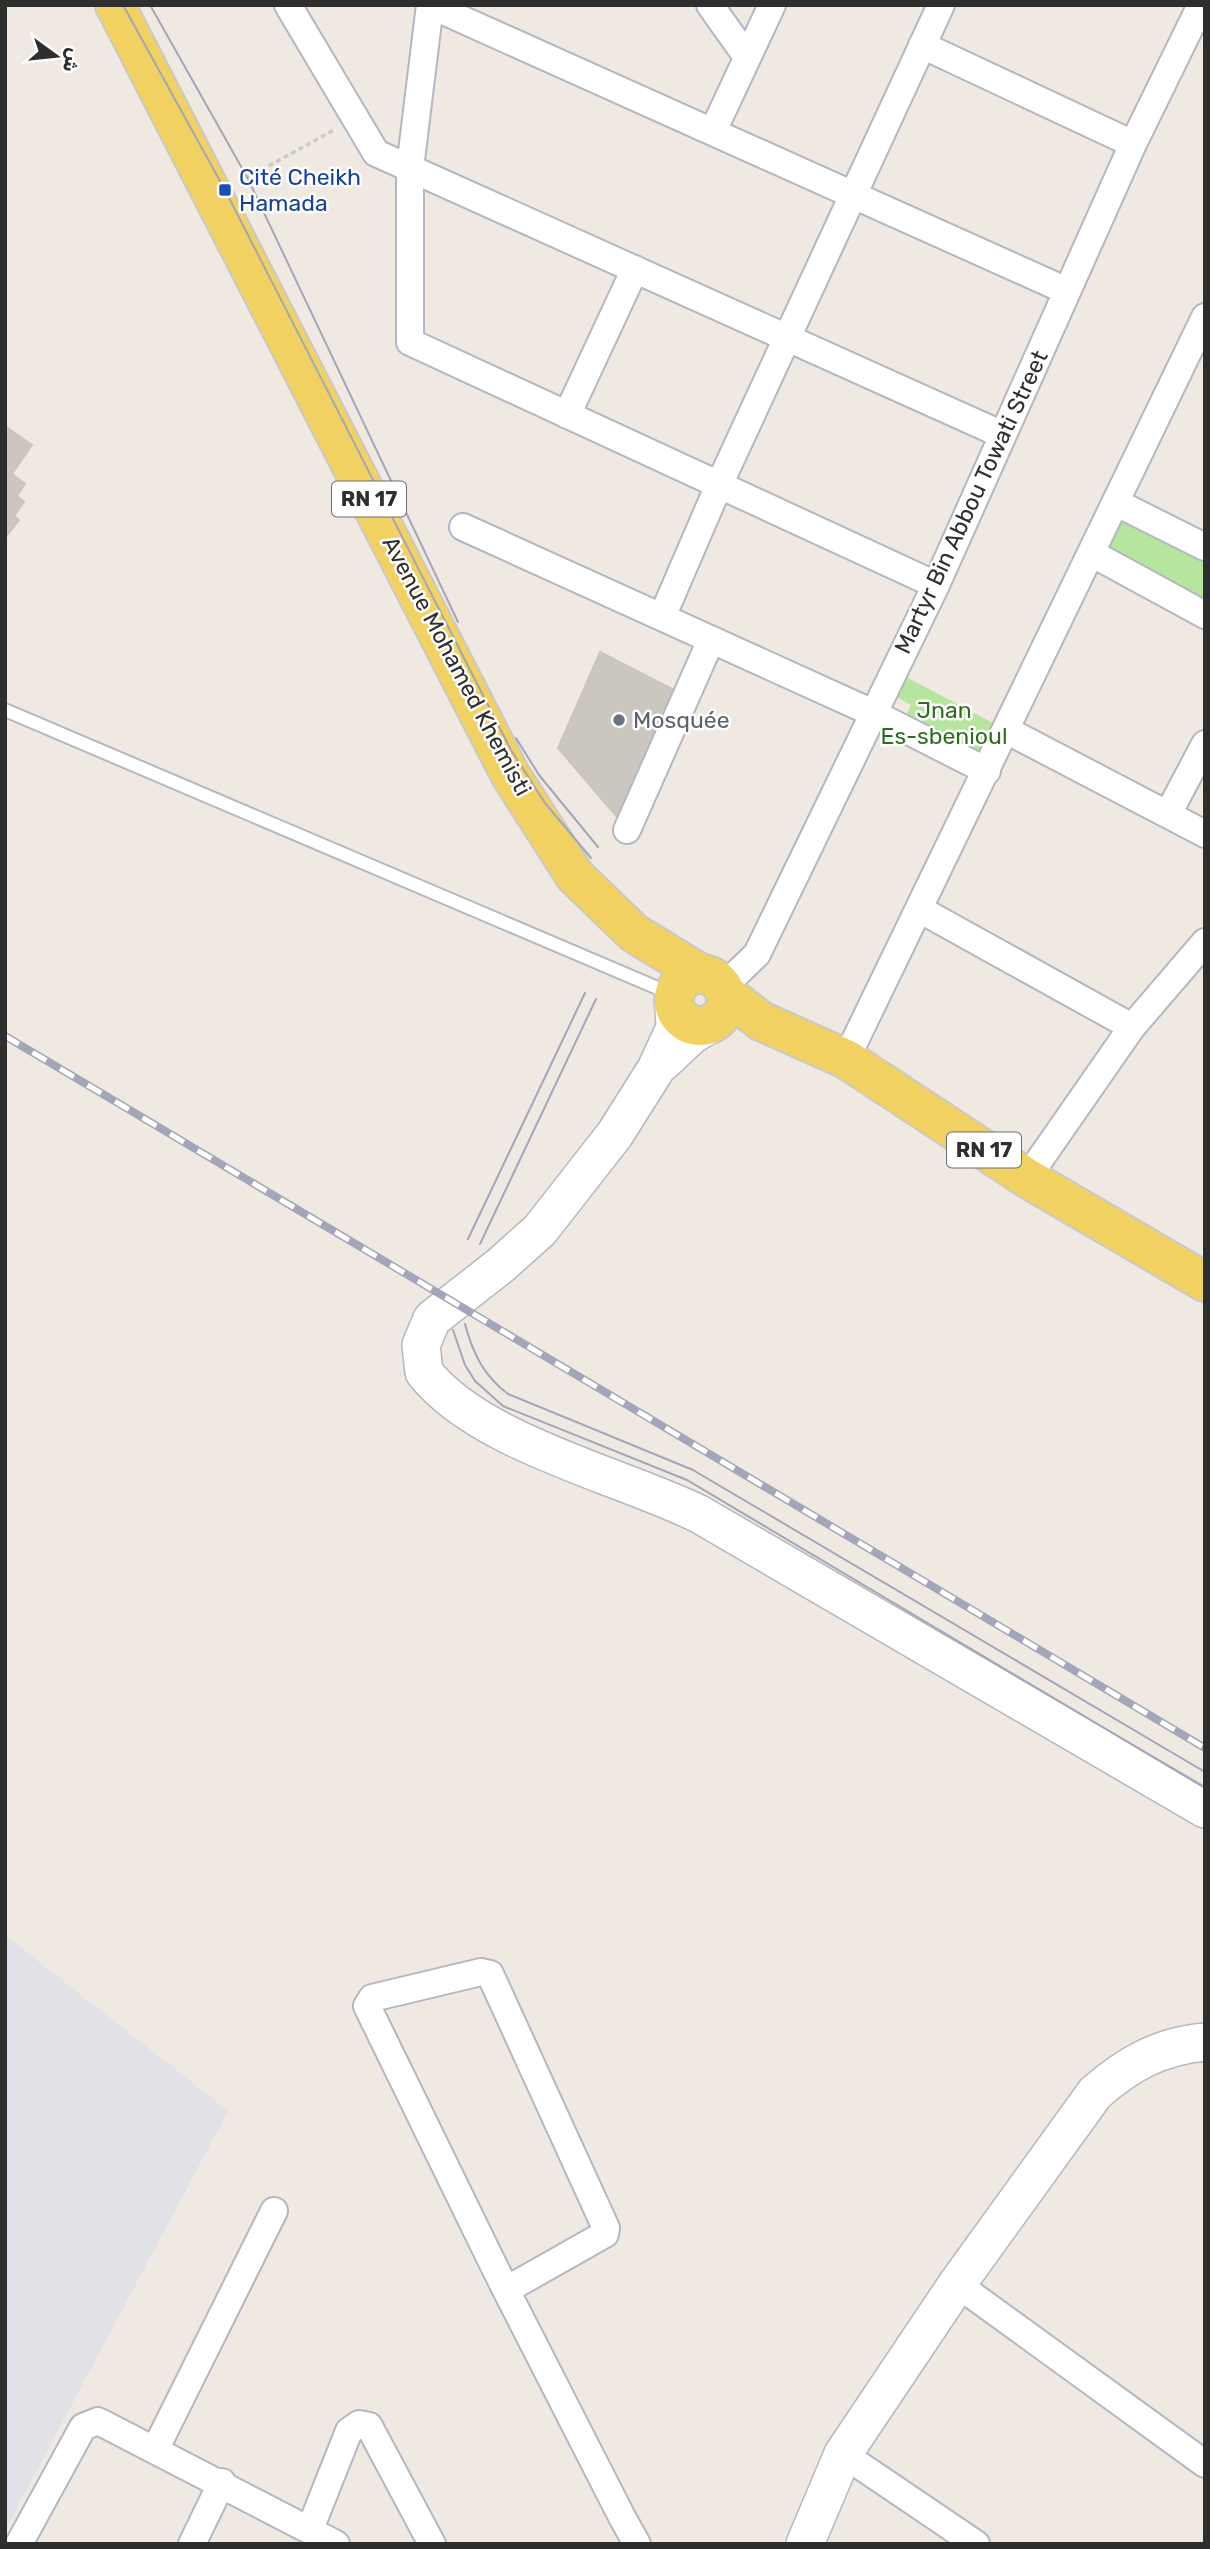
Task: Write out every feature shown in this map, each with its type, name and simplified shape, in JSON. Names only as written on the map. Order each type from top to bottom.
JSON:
[{"type":"main road","name":"Avenue Mohamed Khemisti","points":[[115,5],[511,776],[575,876],[697,993],[846,1059]]},
{"type":"main road","name":"RN 17","points":[[846,1059],[1027,1178],[1204,1281]]},
{"type":"street","points":[[288,5],[376,153],[1003,435]]},
{"type":"street","points":[[936,585],[410,342],[410,168],[430,5],[1067,291]]},
{"type":"street","points":[[710,5],[747,57]]},
{"type":"street","points":[[713,131],[772,5]]},
{"type":"street","points":[[662,617],[719,485],[941,5]]},
{"type":"street","name":"Martyr Bin Abbou Towati Street","points":[[697,993],[757,954],[936,585],[1133,144],[1201,5]]},
{"type":"street","points":[[922,45],[1133,144]]},
{"type":"street","points":[[566,415],[635,269]]},
{"type":"street","points":[[846,1059],[1093,554],[1203,322]]},
{"type":"street","points":[[1117,503],[1205,547]]},
{"type":"street","points":[[463,527],[873,713],[987,771]]},
{"type":"street","points":[[1093,554],[1205,615]]},
{"type":"street","points":[[627,830],[711,640]]},
{"type":"street","points":[[1006,730],[1205,834]]},
{"type":"street","points":[[1168,814],[1205,744]]},
{"type":"street","points":[[919,909],[1132,1027]]},
{"type":"street","points":[[1027,1178],[1132,1027],[1205,942]]},
{"type":"street","points":[[697,993],[675,1028],[656,1069],[615,1134],[540,1230],[501,1265],[432,1319],[421,1345],[424,1372],[463,1408],[489,1425],[654,1492],[699,1514],[1205,1809]]},
{"type":"street","points":[[506,2290],[605,2234],[606,2228],[489,1975],[481,1972],[372,1998],[367,2006],[506,2290],[638,2544]]},
{"type":"street","points":[[805,2544],[843,2454],[957,2284],[1095,2093],[1123,2069],[1149,2055],[1178,2044],[1205,2042]]},
{"type":"street","points":[[156,2448],[274,2210]]},
{"type":"street","points":[[957,2284],[1205,2464]]},
{"type":"street","points":[[19,2544],[83,2427],[98,2421],[222,2482],[336,2544]]},
{"type":"street","points":[[310,2529],[349,2431],[359,2424],[369,2426],[432,2544]]},
{"type":"street","points":[[843,2454],[976,2544]]},
{"type":"street","points":[[192,2544],[222,2482]]},
{"type":"lane","points":[[5,710],[697,993]]},
{"type":"path","points":[[236,184],[356,119]]},
{"type":"shaded area","points":[[5,1935],[228,2111],[5,2530]]},
{"type":"green space","points":[[1117,503],[1205,546],[1205,615],[1093,554]]},
{"type":"green space","name":"Jnan Es-sbenioul","points":[[893,670],[1006,730],[987,771],[901,727],[911,705],[884,690]]},
{"type":"building","points":[[5,426],[32,445],[12,474],[25,484],[17,496],[24,502],[14,516],[19,520],[5,538]]},
{"type":"building","name":"Mosquée","points":[[600,652],[680,693],[623,824],[558,748]]},
{"type":"tram line","points":[[123,5],[225,190],[511,750],[545,803],[591,858]]},
{"type":"tram line","points":[[150,5],[247,177],[458,622]]},
{"type":"tram line","points":[[516,738],[539,775],[598,847]]},
{"type":"tram line","points":[[468,1239],[585,993]]},
{"type":"tram line","points":[[480,1244],[596,999]]},
{"type":"tram line","points":[[465,1324],[480,1364],[492,1380],[508,1394],[693,1470],[1205,1772]]},
{"type":"tram line","points":[[453,1330],[465,1365],[475,1381],[503,1406],[687,1480],[1205,1788]]},
{"type":"railway","points":[[5,1036],[1205,1748]]},
{"type":"place","name":"Cité Cheikh Hamada","points":[[225,190]]},
{"type":"place","name":"Mosquée","points":[[619,720]]}]
